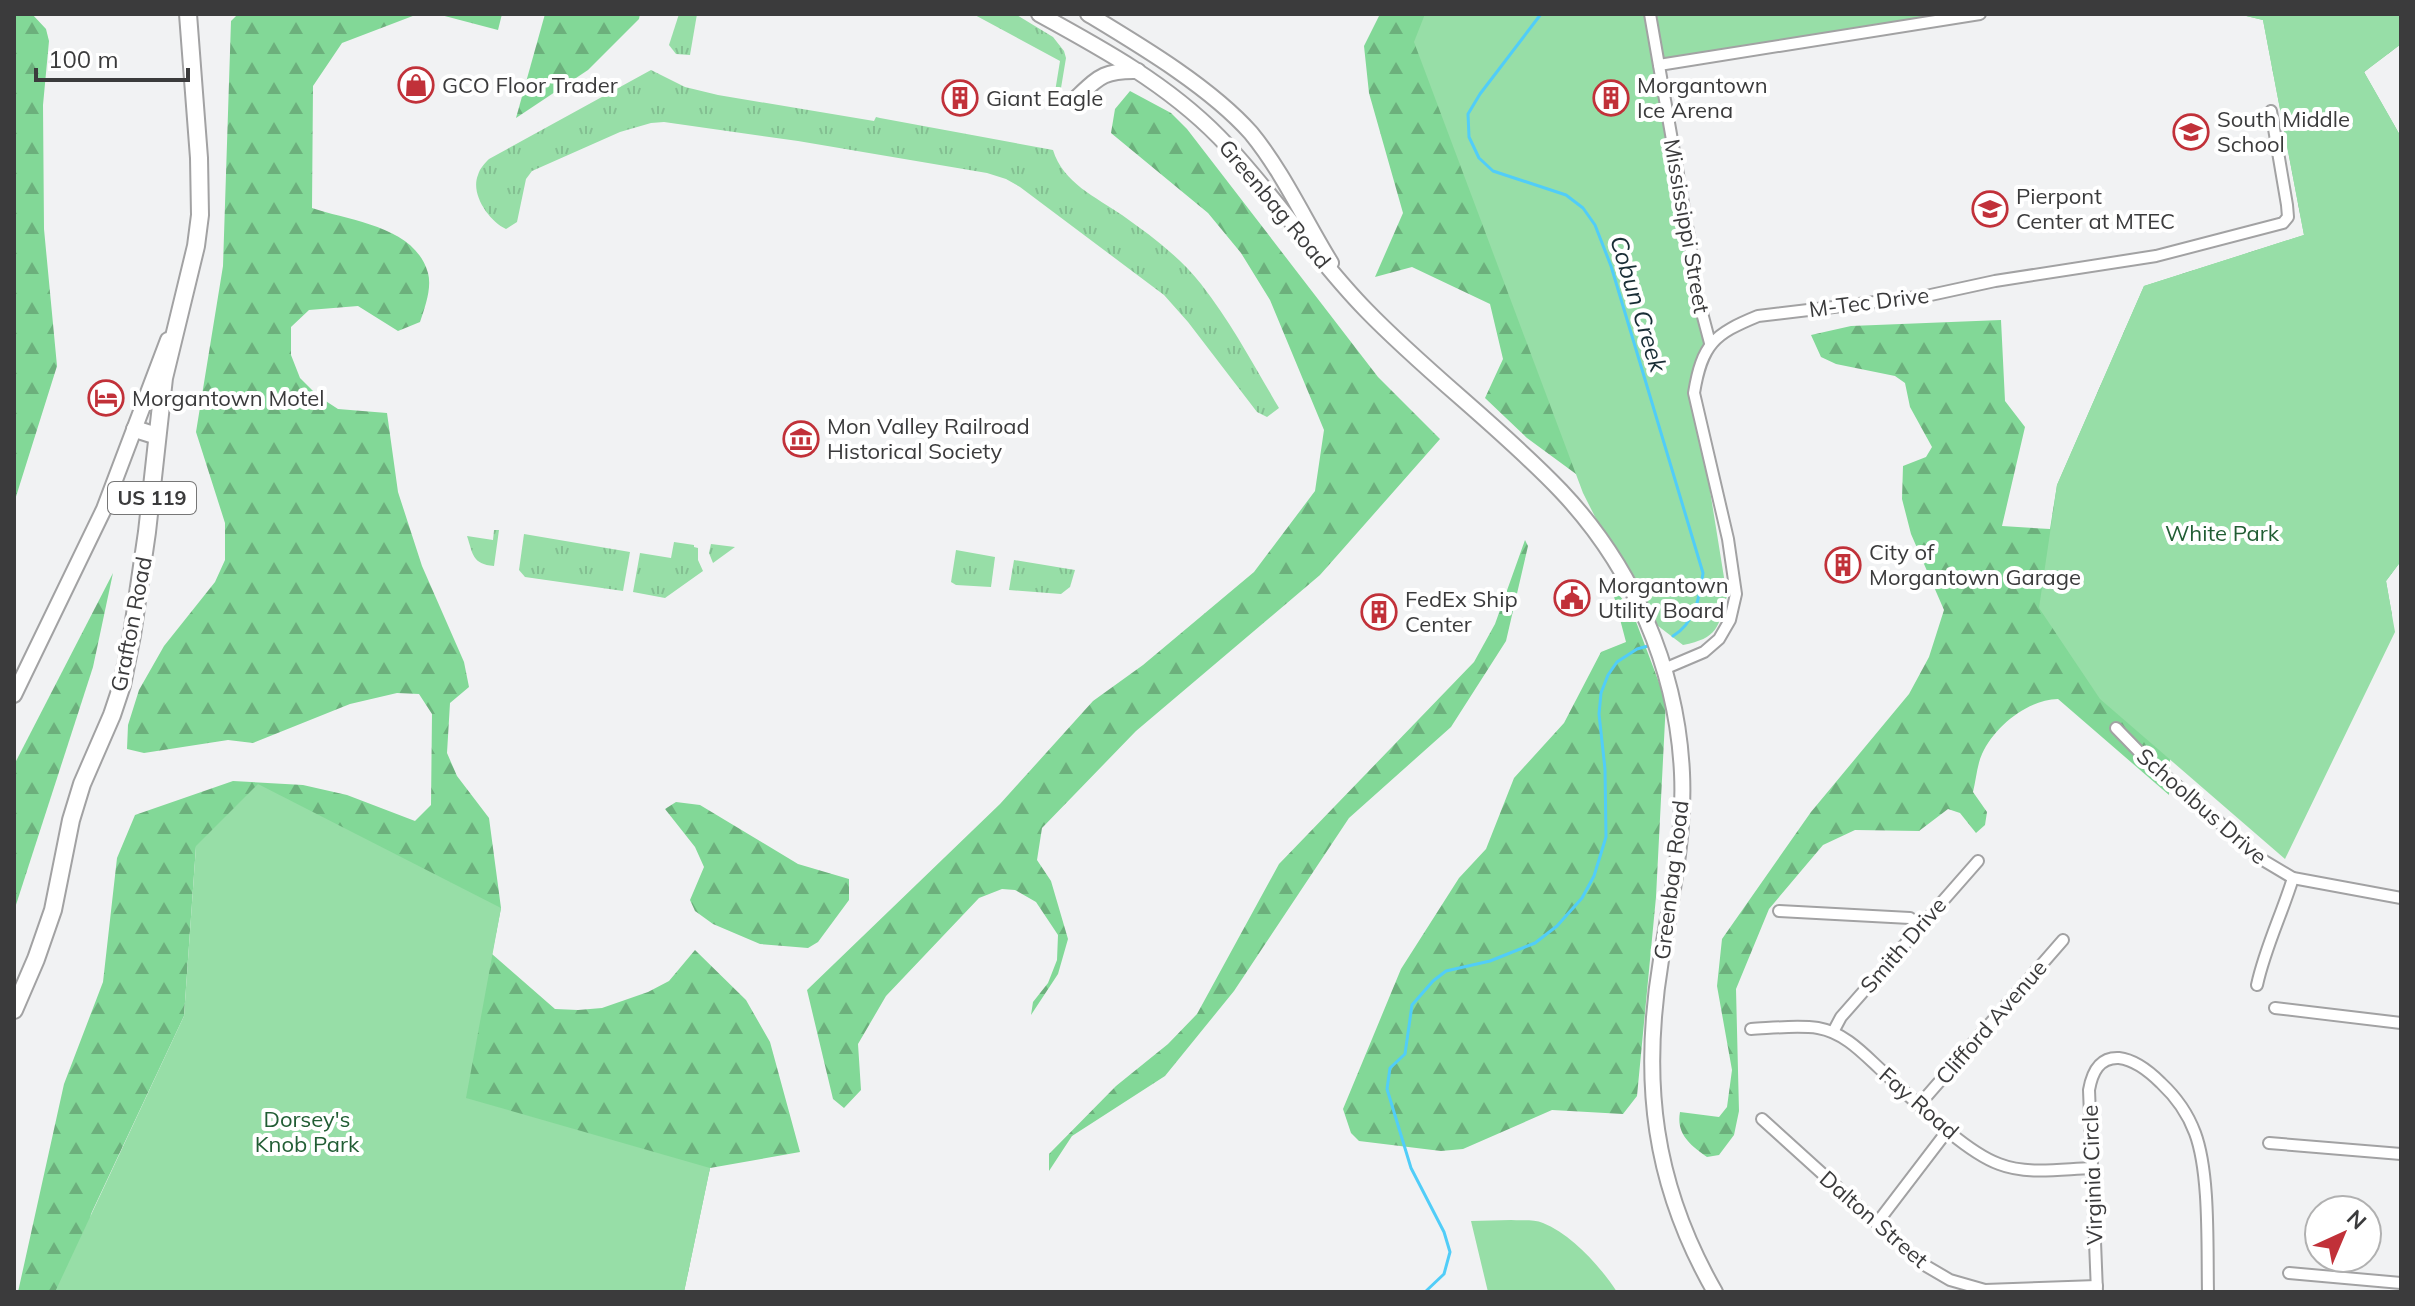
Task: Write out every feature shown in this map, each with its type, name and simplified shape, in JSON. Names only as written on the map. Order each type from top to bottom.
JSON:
[{"type":"main road","name":"US 119","points":[[177,320],[193,260],[200,215],[188,14]]},
{"type":"main road","name":"Greenbag Road","points":[[1039,14],[1138,71],[1217,134],[1246,165],[1314,253],[1348,291],[1406,351],[1542,472],[1582,515],[1626,578],[1654,638],[1664,669],[1678,735],[1682,774],[1676,872],[1655,1002],[1651,1045],[1652,1092],[1663,1164],[1677,1210],[1691,1246],[1715,1292]]},
{"type":"main road","name":"Greenbag Road","points":[[1088,14],[1149,51],[1249,132],[1283,181],[1348,291]]},
{"type":"main road","points":[[1073,101],[1108,72],[1138,71]]},
{"type":"main road","points":[[14,695],[99,522],[177,320]]},
{"type":"main road","name":"Grafton Road","points":[[14,1010],[53,910],[71,820],[82,784],[122,685],[146,545],[164,378],[177,320]]},
{"type":"main road","points":[[135,429],[157,436]]},
{"type":"street","name":"Mississippi Street","points":[[1650,14],[1697,294],[1710,343]]},
{"type":"street","points":[[1659,65],[1980,14]]},
{"type":"street","name":"M-Tec Drive","points":[[1710,343],[1731,328],[1758,316],[1926,296],[1995,281],[2156,256],[2283,223],[2288,217],[2287,205],[2271,111]]},
{"type":"street","points":[[1664,669],[1704,652],[1719,639],[1735,605],[1735,578],[1730,552],[1694,393],[1710,343]]},
{"type":"street","name":"Schoolbus Drive","points":[[2116,728],[2152,765],[2256,856],[2293,878]]},
{"type":"street","name":"Smith Drive","points":[[1833,1032],[1841,1017],[1978,861]]},
{"type":"street","points":[[2257,985],[2266,950],[2293,878],[2401,898]]},
{"type":"street","points":[[1779,911],[1910,918],[1919,926]]},
{"type":"street","name":"Clifford Avenue","points":[[1919,1105],[2063,940]]},
{"type":"street","points":[[2275,1008],[2401,1023]]},
{"type":"street","name":"Fay Road","points":[[1751,1029],[1806,1027],[1833,1032],[1855,1046],[1948,1130],[1998,1164],[2028,1170],[2091,1168]]},
{"type":"street","name":"Virginia Circle","points":[[2097,1289],[2089,1090],[2091,1075],[2097,1066],[2120,1058],[2142,1067],[2168,1089],[2184,1109],[2196,1136],[2204,1189],[2208,1292]]},
{"type":"street","name":"Dalton Street","points":[[1762,1119],[1921,1263],[1950,1280],[1985,1291],[2097,1289]]},
{"type":"street","points":[[1877,1223],[1948,1130]]},
{"type":"street","points":[[2269,1143],[2401,1154]]},
{"type":"street","points":[[2289,1273],[2401,1283]]},
{"type":"green space","points":[[14,14],[32,14],[46,29],[49,41],[43,105],[44,229],[57,366],[14,503]]},
{"type":"green space","points":[[238,14],[418,14],[342,43],[313,86],[312,208],[379,228],[410,245],[421,257],[429,279],[420,322],[398,331],[358,306],[309,310],[291,327],[291,355],[300,378],[318,396],[338,409],[387,413],[398,492],[422,566],[464,662],[469,687],[450,703],[447,753],[457,776],[489,818],[501,908],[492,954],[555,1009],[578,1010],[602,1008],[648,992],[669,981],[695,950],[746,1000],[770,1042],[800,1152],[710,1168],[684,1292],[221,1292],[196,846],[184,1016],[91,1214],[79,1292],[18,1292],[64,1084],[103,982],[117,858],[135,815],[233,781],[303,785],[347,795],[415,821],[431,805],[432,714],[419,694],[397,693],[350,704],[253,743],[228,740],[144,753],[127,749],[128,725],[139,690],[164,646],[215,582],[225,560],[225,523],[196,432],[223,266],[231,21]]},
{"type":"green space","points":[[437,14],[502,14],[498,30]]},
{"type":"green space","points":[[545,14],[640,14],[639,19],[588,70],[516,118]]},
{"type":"green space","points":[[679,14],[697,14],[690,55],[676,54],[669,45]]},
{"type":"green space","points":[[973,14],[1015,14],[1053,37],[1066,58],[1059,100],[1053,104],[1060,61]]},
{"type":"green space","points":[[1380,14],[1591,14],[1576,474],[1527,438],[1485,398],[1503,359],[1490,304],[1412,267],[1375,277],[1403,213],[1369,93],[1364,46]]},
{"type":"green space","points":[[1425,14],[1980,14],[1659,65],[1710,343],[1697,376],[1697,410],[1727,596],[1715,630],[1703,639],[1683,645],[1645,616],[1583,493],[1414,42]]},
{"type":"green space","name":"White Park","points":[[2238,14],[2400,14],[2401,44],[2364,72],[2401,137],[2401,561],[2386,581],[2392,615],[2182,737],[2170,759],[2169,795],[2058,699],[2035,704],[2013,716],[1988,744],[1982,754],[1973,792],[1987,812],[1985,825],[1976,833],[1960,813],[1948,809],[1919,831],[1855,830],[1823,845],[1769,909],[1736,989],[1739,1111],[1734,1135],[1719,1155],[1707,1157],[1682,1133],[1679,1120],[1680,1112],[1719,1117],[1727,1107],[1732,1070],[1717,986],[1722,939],[1811,812],[1909,694],[1929,657],[1944,610],[1911,534],[1902,499],[1903,466],[1926,457],[1932,447],[1910,407],[1905,383],[1895,376],[1836,364],[1821,357],[1811,335],[1851,326],[2001,320],[2005,401],[2025,427],[2002,526],[2050,529],[2057,485],[2144,286],[2304,235],[2263,20]]},
{"type":"green space","name":"White Park","points":[[2238,14],[2400,14],[2401,44],[2364,72],[2401,137],[2401,561],[2386,581],[2395,632],[2285,859],[2100,699],[2039,608],[2057,485],[2144,286],[2304,235],[2263,20]]},
{"type":"green space","points":[[651,70],[685,87],[718,95],[874,121],[876,117],[1053,150],[1064,172],[1072,180],[1154,238],[1192,274],[1232,329],[1279,408],[1267,417],[1257,412],[1164,295],[1020,187],[987,173],[798,141],[664,122],[651,123],[620,132],[532,171],[526,179],[517,222],[506,229],[493,220],[479,198],[476,182],[489,159]]},
{"type":"green space","points":[[1130,91],[1171,113],[1187,129],[1378,377],[1440,439],[1320,575],[1136,731],[1042,828],[1037,860],[1051,881],[1068,939],[1058,974],[1031,1015],[1033,1002],[1048,983],[1057,960],[1058,935],[1036,902],[1015,890],[1002,889],[979,898],[886,996],[858,1044],[861,1090],[844,1108],[833,1099],[807,990],[1000,804],[1093,701],[1143,665],[1254,572],[1315,491],[1324,430],[1270,300],[1241,253],[1208,213],[1111,133],[1115,109]]},
{"type":"green space","points":[[494,530],[499,530],[494,566],[477,560],[467,536],[493,540]]},
{"type":"green space","points":[[524,534],[630,552],[623,591],[525,577],[519,570]]},
{"type":"green space","points":[[1525,540],[1528,546],[1506,641],[1451,727],[1349,818],[1234,991],[1165,1076],[1072,1136],[1049,1171],[1049,1154],[1116,1086],[1168,1044],[1197,1014],[1279,864],[1474,662],[1495,624]]},
{"type":"green space","points":[[674,542],[698,548],[698,560],[703,571],[665,598],[633,592],[640,553],[671,558]]},
{"type":"green space","points":[[711,544],[735,547],[713,563],[709,553]]},
{"type":"green space","points":[[956,550],[995,557],[991,587],[951,582]]},
{"type":"green space","points":[[1014,560],[1075,570],[1070,587],[1061,594],[1009,590]]},
{"type":"green space","points":[[113,573],[93,667],[14,911],[14,765]]},
{"type":"green space","points":[[1611,585],[1632,611],[1666,701],[1656,897],[1637,1096],[1623,1114],[1552,1110],[1463,1149],[1441,1151],[1359,1141],[1351,1133],[1343,1109],[1401,969],[1459,878],[1486,849],[1514,778],[1564,723],[1601,652],[1626,642]]},
{"type":"green space","name":"Dorsey's Knob Park","points":[[258,784],[501,908],[466,1098],[710,1168],[684,1292],[55,1292],[184,1016],[196,846]]},
{"type":"green space","points":[[676,802],[700,805],[798,864],[849,879],[849,900],[818,942],[808,948],[760,944],[713,924],[695,911],[690,900],[704,867],[695,847],[665,809]]},
{"type":"green space","points":[[1471,1221],[1539,1222],[1554,1228],[1594,1262],[1617,1292],[1488,1292]]},
{"type":"waterway","name":"Cobun Creek","points":[[1541,14],[1468,114],[1469,137],[1479,158],[1493,171],[1566,195],[1583,208],[1595,225],[1611,266],[1703,573],[1698,600],[1691,616],[1673,636]]},
{"type":"waterway","name":"Cobun Creek","points":[[1425,1292],[1444,1274],[1450,1252],[1444,1232],[1411,1168],[1387,1089],[1390,1068],[1405,1054],[1412,1005],[1433,981],[1446,971],[1490,961],[1535,943],[1557,926],[1582,898],[1594,876],[1606,837],[1605,769],[1599,714],[1601,693],[1617,662],[1648,646]]},
{"type":"place","name":"GCO Floor Trader","points":[[416,85]]},
{"type":"place","name":"Giant Eagle","points":[[960,98]]},
{"type":"place","name":"Morgantown Ice Arena","points":[[1611,98]]},
{"type":"place","name":"South Middle School","points":[[2191,132]]},
{"type":"place","name":"Pierpont Center at MTEC","points":[[1990,209]]},
{"type":"place","name":"Morgantown Motel","points":[[106,398]]},
{"type":"place","name":"Mon Valley Railroad Historical Society","points":[[801,439]]},
{"type":"place","name":"City of Morgantown Garage","points":[[1843,565]]},
{"type":"place","name":"Morgantown Utility Board","points":[[1572,598]]},
{"type":"place","name":"FedEx Ship Center","points":[[1379,612]]}]
